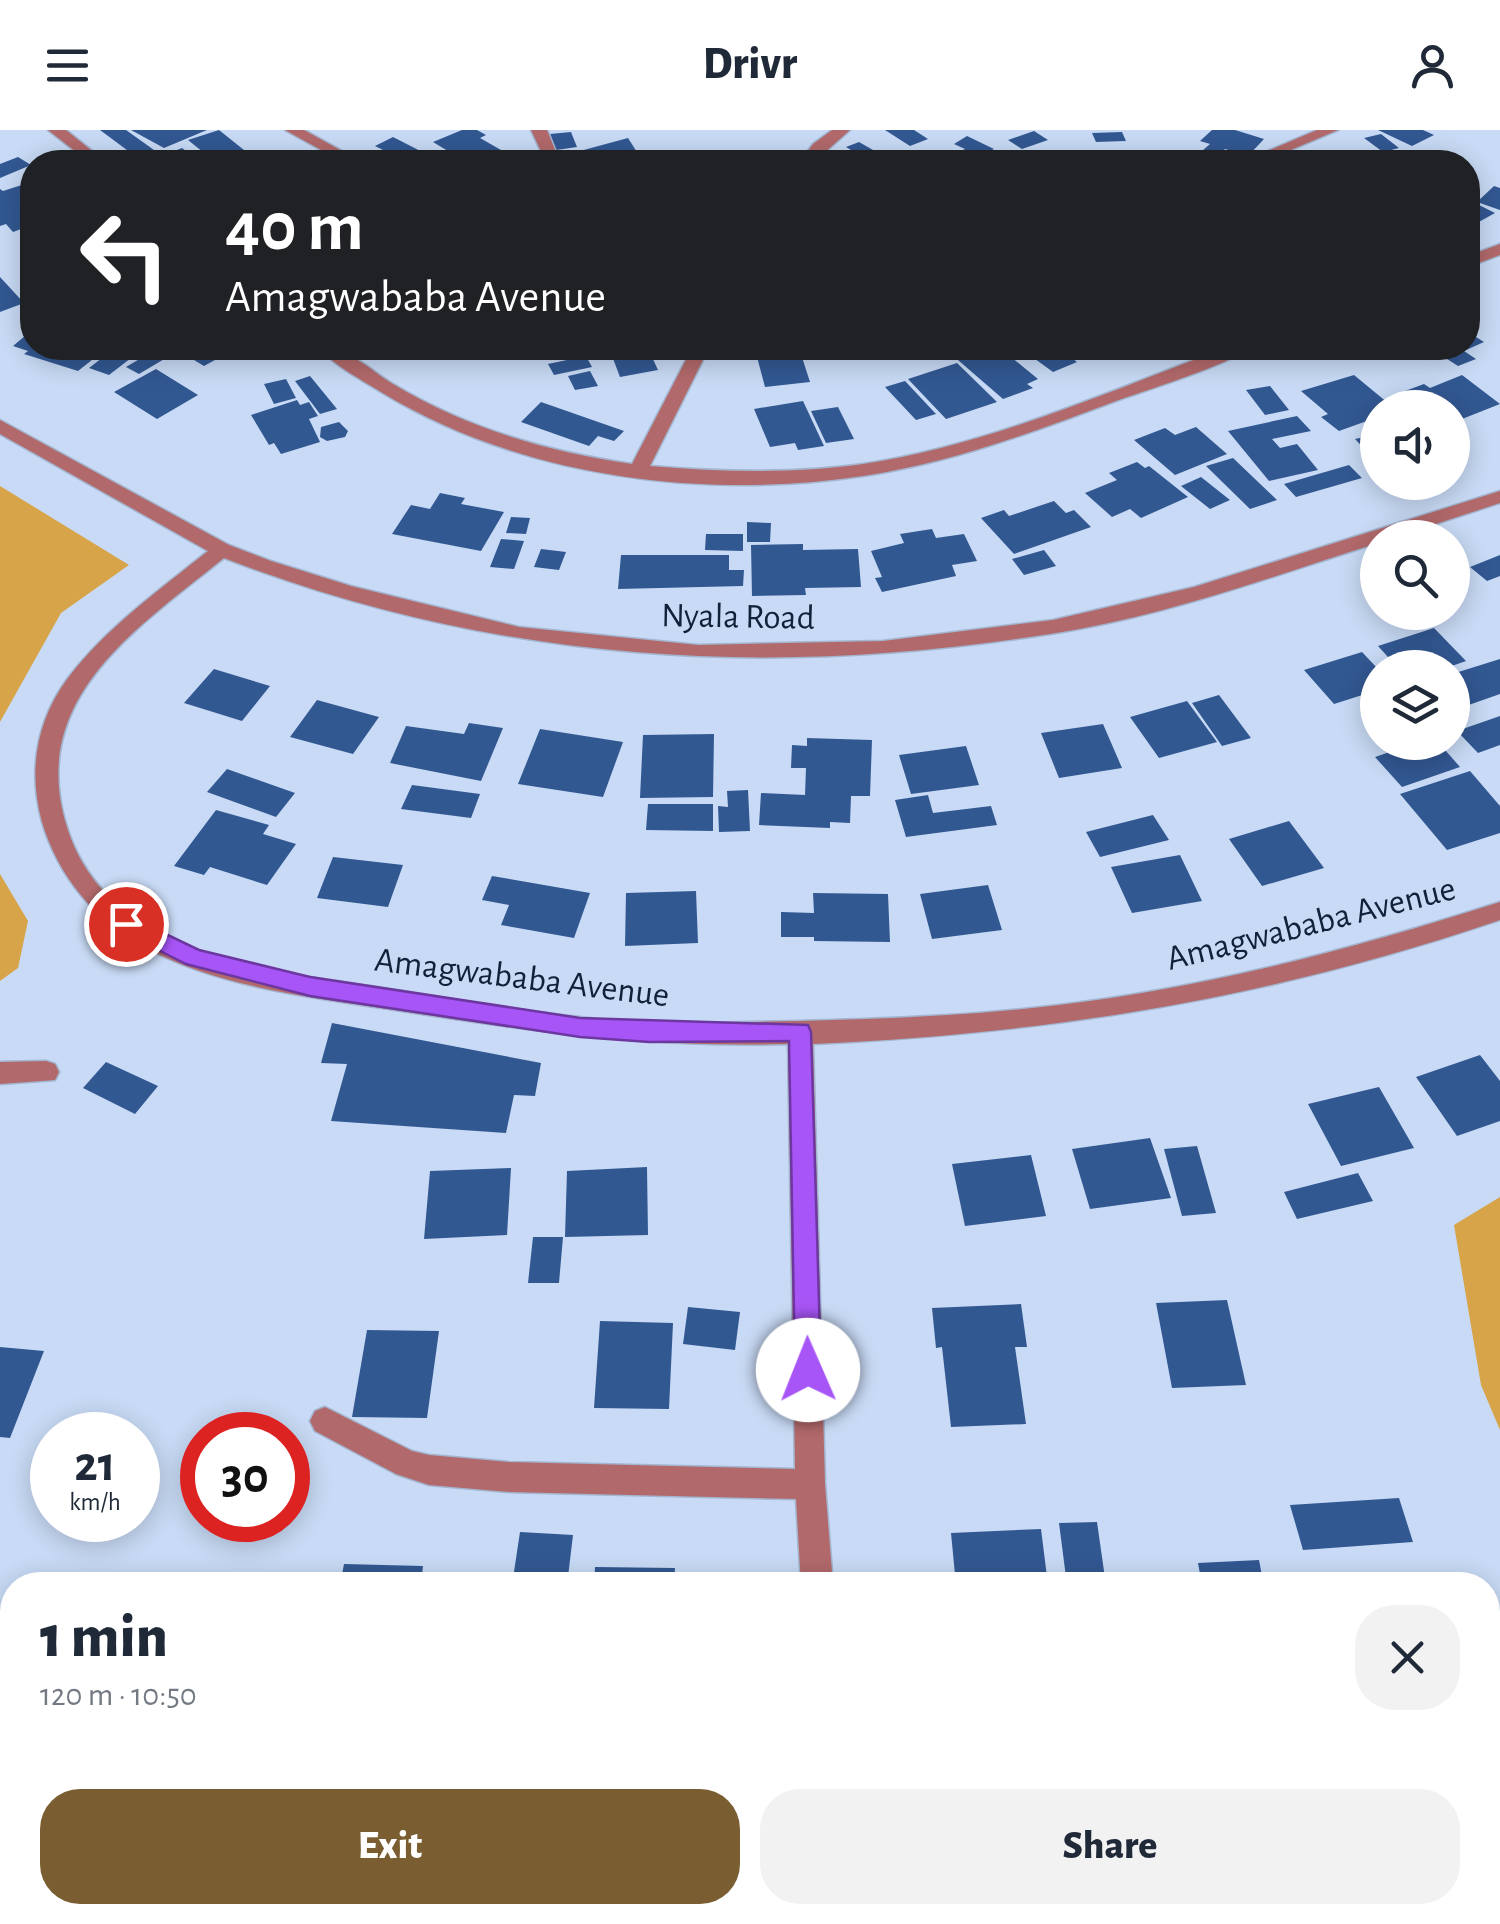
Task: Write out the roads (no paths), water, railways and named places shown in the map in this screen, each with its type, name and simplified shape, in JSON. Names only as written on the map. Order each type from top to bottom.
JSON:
[{"type":"street","points":[[56,130],[82,150]]},
{"type":"street","points":[[294,130],[332,150]]},
{"type":"street","points":[[816,150],[842,130]]},
{"type":"street","points":[[1280,150],[1330,130]]},
{"type":"street","points":[[347,360],[425,410],[479,434],[540,454],[639,469],[796,475],[912,461],[1038,422],[1207,360]]},
{"type":"street","points":[[639,469],[695,360]]},
{"type":"street","name":"Nyala Road","points":[[0,426],[222,550],[348,592],[519,634],[698,652],[820,651],[964,640],[1138,609],[1500,497]]},
{"type":"street","name":"Amagwababa Avenue","points":[[222,550],[124,632],[86,673],[62,706],[46,749],[46,790],[56,833],[78,875],[126,924],[194,958],[310,986],[580,1028],[800,1032],[951,1026],[1072,1012],[1240,983],[1435,934],[1500,911]]},
{"type":"street","points":[[800,1032],[810,1484],[816,1572]]},
{"type":"street","points":[[0,1073],[46,1072]]},
{"type":"street","points":[[325,1422],[408,1464],[429,1470],[509,1477],[810,1484]]}]
